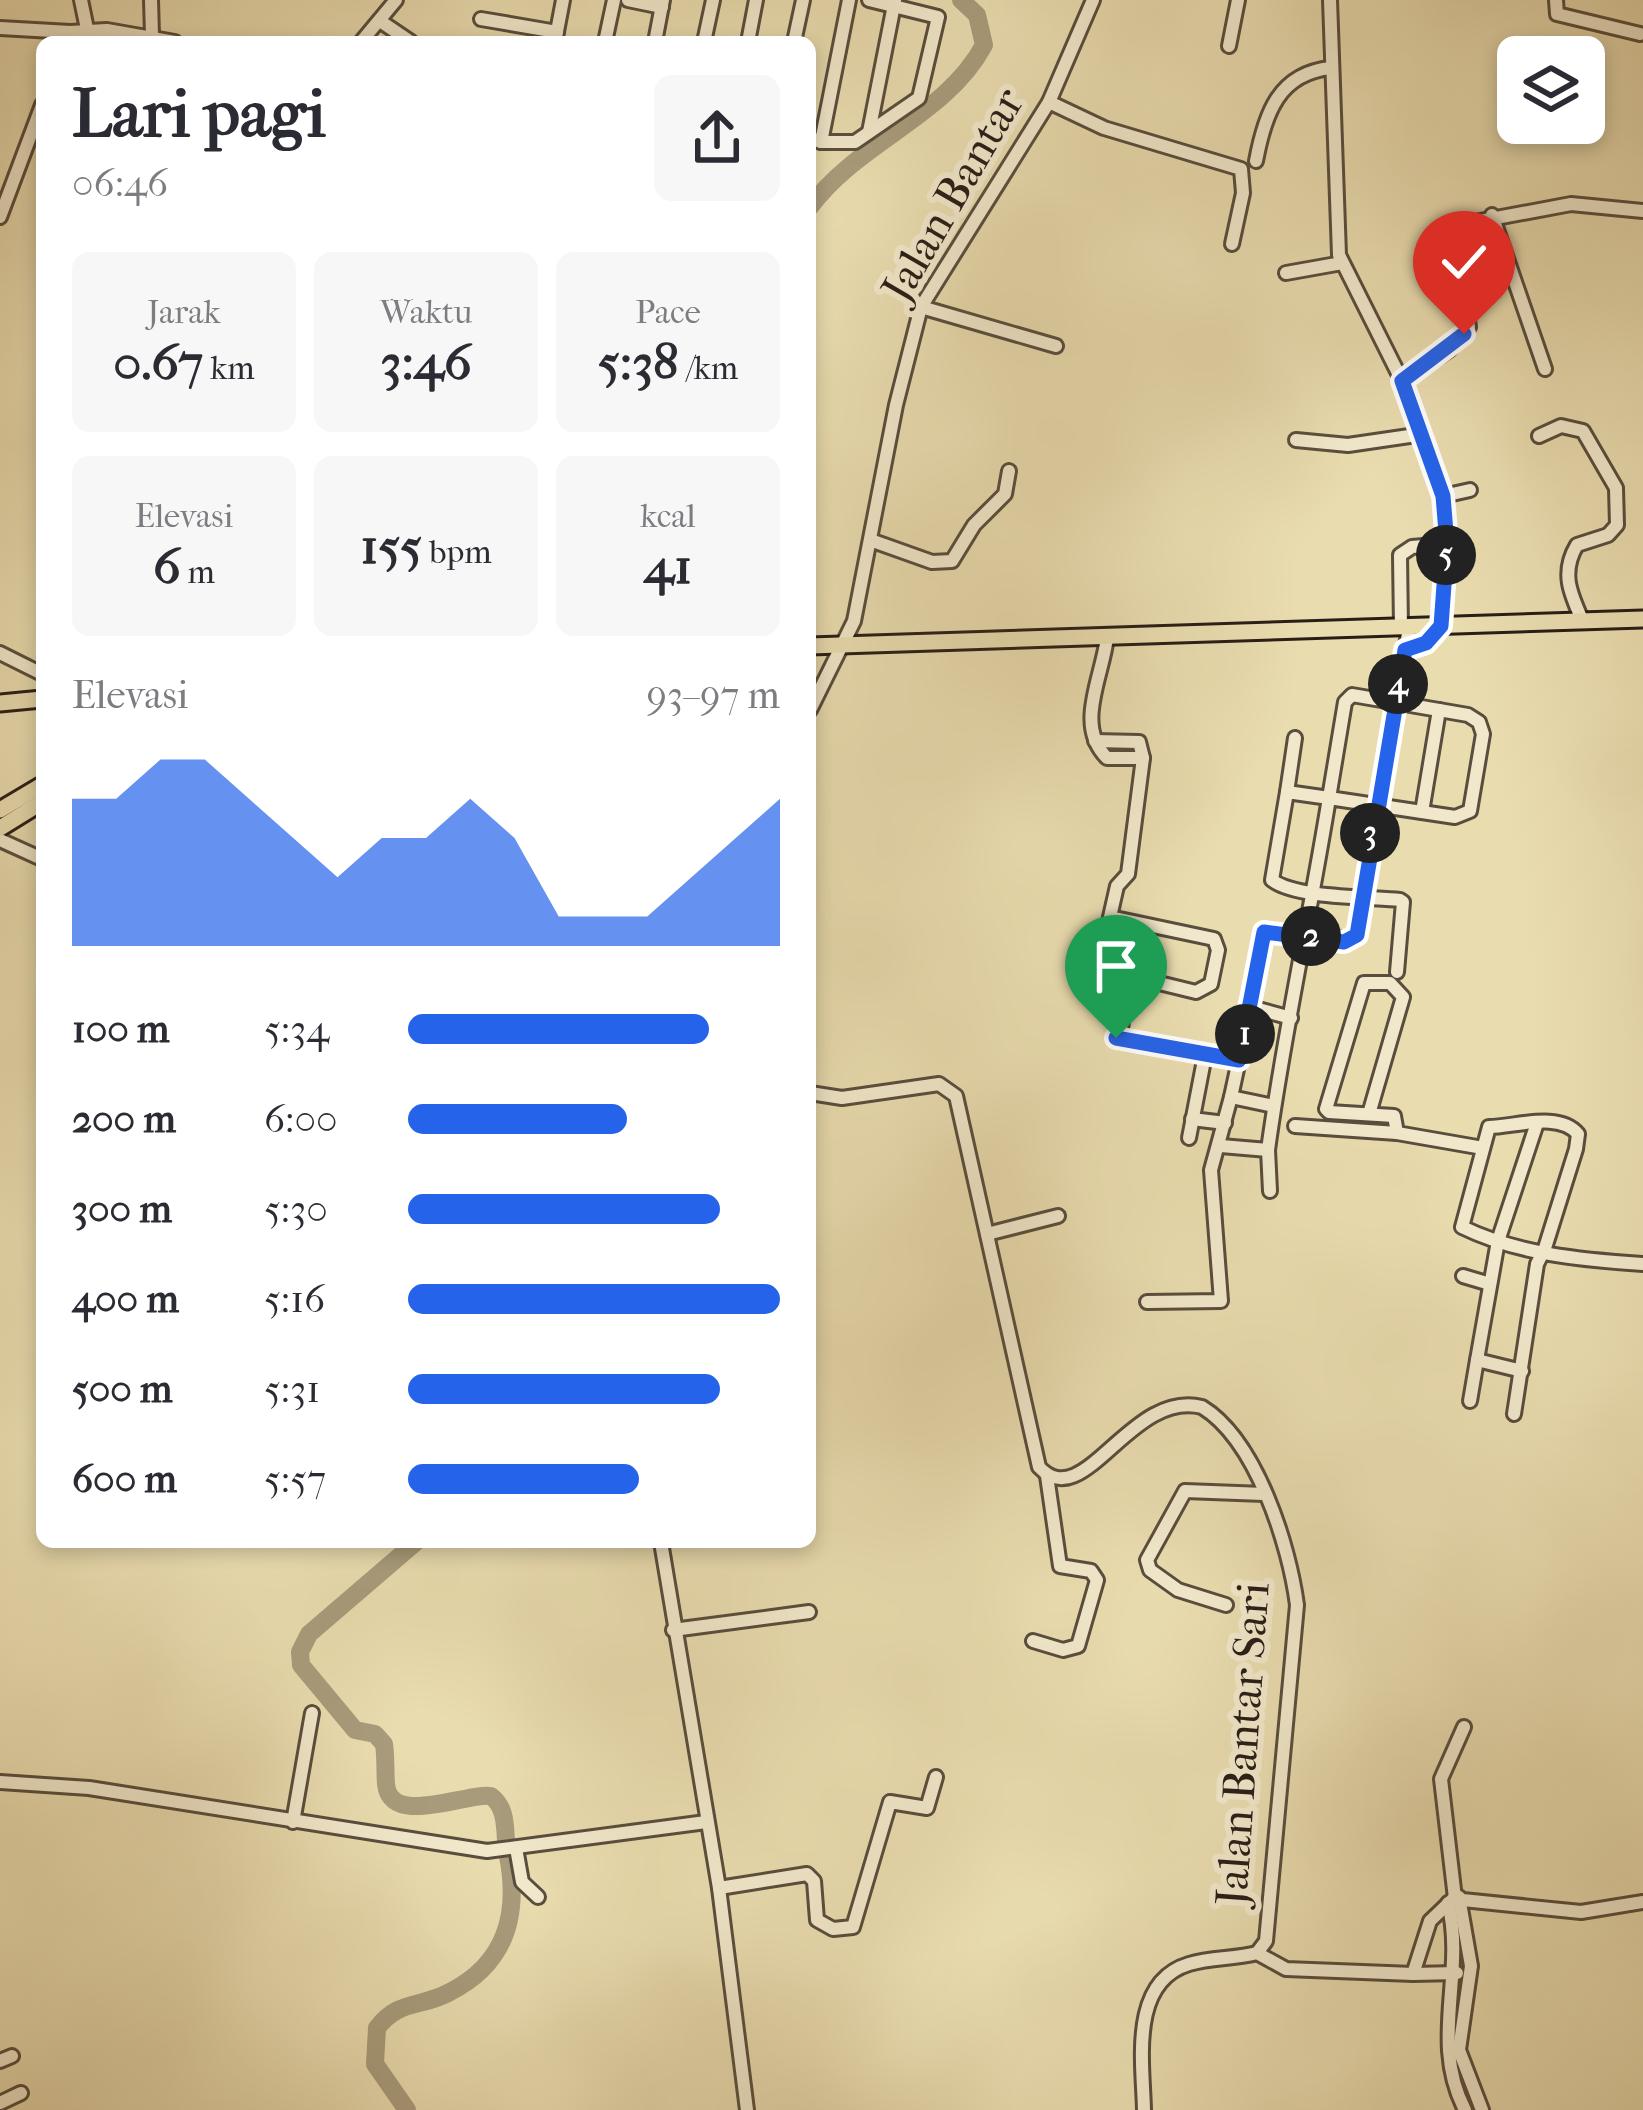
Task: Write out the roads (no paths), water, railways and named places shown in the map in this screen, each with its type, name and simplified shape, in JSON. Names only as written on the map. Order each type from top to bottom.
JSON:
[{"type":"main road","points":[[816,646],[1636,619]]},
{"type":"main road","points":[[0,810],[36,789]]},
{"type":"main road","points":[[0,828],[36,806]]},
{"type":"street","points":[[81,0],[87,29]]},
{"type":"street","points":[[151,0],[152,35]]},
{"type":"street","points":[[366,36],[396,0]]},
{"type":"street","points":[[556,36],[563,0]]},
{"type":"street","points":[[606,36],[614,0]]},
{"type":"street","points":[[628,0],[663,3],[656,36]]},
{"type":"street","points":[[705,36],[713,0]]},
{"type":"street","points":[[749,36],[756,0]]},
{"type":"street","points":[[795,36],[803,0]]},
{"type":"street","points":[[849,1],[816,140],[848,146],[919,98],[939,23],[935,14],[869,0]]},
{"type":"street","name":"Jalan Bantar","points":[[846,643],[873,541],[896,405],[921,307],[1049,101],[1093,0]]},
{"type":"street","points":[[1229,46],[1238,0]]},
{"type":"street","points":[[1330,0],[1342,262],[1402,381],[1443,496],[1447,544],[1441,626],[1426,643],[1405,650]]},
{"type":"street","points":[[1556,0],[1557,14],[1640,34]]},
{"type":"street","points":[[1576,18],[1580,0]]},
{"type":"street","points":[[869,132],[895,2]]},
{"type":"street","points":[[481,19],[552,36]]},
{"type":"street","points":[[380,21],[402,36]]},
{"type":"street","points":[[0,28],[60,36]]},
{"type":"street","points":[[70,36],[87,29],[155,36]]},
{"type":"street","points":[[1256,160],[1269,112],[1285,83],[1306,70],[1331,68]]},
{"type":"street","points":[[1049,101],[1105,128],[1241,169],[1243,193],[1232,244]]},
{"type":"street","points":[[0,217],[36,121]]},
{"type":"street","points":[[1402,381],[1444,354],[1469,321],[1459,230],[1492,215],[1571,204],[1643,212]]},
{"type":"street","points":[[1492,215],[1545,369]]},
{"type":"street","points":[[1286,273],[1342,262]]},
{"type":"street","points":[[921,307],[1056,346]]},
{"type":"street","points":[[1539,436],[1561,426],[1583,431],[1616,488],[1617,525],[1608,536],[1577,545],[1569,559],[1570,593],[1583,622]]},
{"type":"street","points":[[1296,440],[1348,446],[1423,434]]},
{"type":"street","points":[[873,541],[932,562],[952,561],[974,525],[1005,494],[1009,471]]},
{"type":"street","points":[[1443,496],[1469,490]]},
{"type":"street","points":[[1148,1302],[1221,1301],[1211,1174],[1221,1146],[1264,932],[1354,940],[1405,650],[1400,555],[1412,547],[1447,544]]},
{"type":"street","points":[[1106,638],[1090,713],[1095,740],[1107,758],[1143,758],[1128,874],[1116,889],[1110,916],[1102,958],[1106,970],[1196,992],[1211,984],[1218,950],[1214,939],[1110,916]]},
{"type":"street","points":[[816,699],[846,643]]},
{"type":"street","points":[[0,653],[36,671]]},
{"type":"street","points":[[1270,1191],[1268,1150],[1274,1106],[1308,935],[1329,798],[1348,697],[1395,701],[1474,718],[1482,728],[1470,811],[1461,817],[1376,806],[1329,798],[1287,792]]},
{"type":"street","points":[[1422,812],[1439,710]]},
{"type":"street","points":[[1295,738],[1272,880],[1405,905],[1397,972]]},
{"type":"street","points":[[0,840],[36,856]]},
{"type":"street","points":[[1369,1114],[1403,997],[1390,983],[1364,983],[1326,1104],[1329,1112],[1396,1117],[1397,1132]]},
{"type":"street","points":[[1125,1003],[1119,1041],[1239,1060]]},
{"type":"street","points":[[1251,1007],[1291,1018]]},
{"type":"street","points":[[1189,1138],[1205,1055]]},
{"type":"street","points":[[816,1094],[842,1098],[919,1085],[948,1088],[961,1107],[1039,1467],[1047,1476],[1060,1566],[1091,1571],[1097,1580],[1078,1646],[1063,1650],[1033,1641]]},
{"type":"street","points":[[1231,1097],[1274,1106]]},
{"type":"street","points":[[1192,1119],[1225,1123]]},
{"type":"street","points":[[1471,1401],[1498,1241],[1537,1123]]},
{"type":"street","points":[[1514,1414],[1543,1252],[1578,1134],[1569,1125],[1489,1127],[1460,1220],[1462,1227],[1543,1252],[1643,1264]]},
{"type":"street","points":[[1295,1126],[1397,1132],[1484,1148]]},
{"type":"street","points":[[1221,1146],[1268,1150]]},
{"type":"street","points":[[987,1234],[1058,1216]]},
{"type":"street","points":[[1463,1276],[1490,1284]]},
{"type":"street","points":[[1477,1360],[1522,1371]]},
{"type":"street","name":"Jalan Bantar Sari","points":[[1047,1476],[1064,1480],[1088,1472],[1152,1412],[1190,1404],[1213,1414],[1237,1442],[1290,1557],[1297,1604],[1266,1941],[1257,1953],[1193,1963],[1161,1984],[1143,2023],[1144,2110]]},
{"type":"street","points":[[1226,1605],[1178,1590],[1150,1570],[1147,1560],[1185,1491],[1264,1494]]},
{"type":"street","points":[[662,1548],[718,1888],[747,2110]]},
{"type":"street","points":[[673,1630],[809,1612]]},
{"type":"street","points":[[293,1822],[312,1713]]},
{"type":"street","points":[[1464,1727],[1442,1779],[1461,1973],[1460,2050],[1482,2110]]},
{"type":"street","points":[[718,1888],[807,1874],[814,1881],[817,1920],[832,1929],[853,1927],[890,1802],[928,1808],[936,1777]]},
{"type":"street","points":[[0,1782],[89,1788],[293,1822],[510,1849],[552,1838],[706,1822]]},
{"type":"street","points":[[510,1849],[522,1882],[538,1897]]},
{"type":"street","points":[[1413,1974],[1430,1921],[1453,1899],[1581,1912],[1643,1902]]},
{"type":"street","points":[[1257,1953],[1286,1969],[1461,1973]]},
{"type":"street","points":[[1461,1973],[1446,2054],[1465,2110]]},
{"type":"street","points":[[0,2103],[21,2093]]},
{"type":"waterway","points":[[816,200],[968,70],[984,45],[977,15],[961,0]]},
{"type":"waterway","points":[[407,2110],[375,2064],[377,2028],[394,2012],[439,1997],[469,1980],[496,1951],[512,1897],[503,1816],[491,1796],[415,1806],[391,1797],[384,1744],[375,1734],[355,1730],[301,1665],[300,1652],[309,1634],[409,1548]]}]
